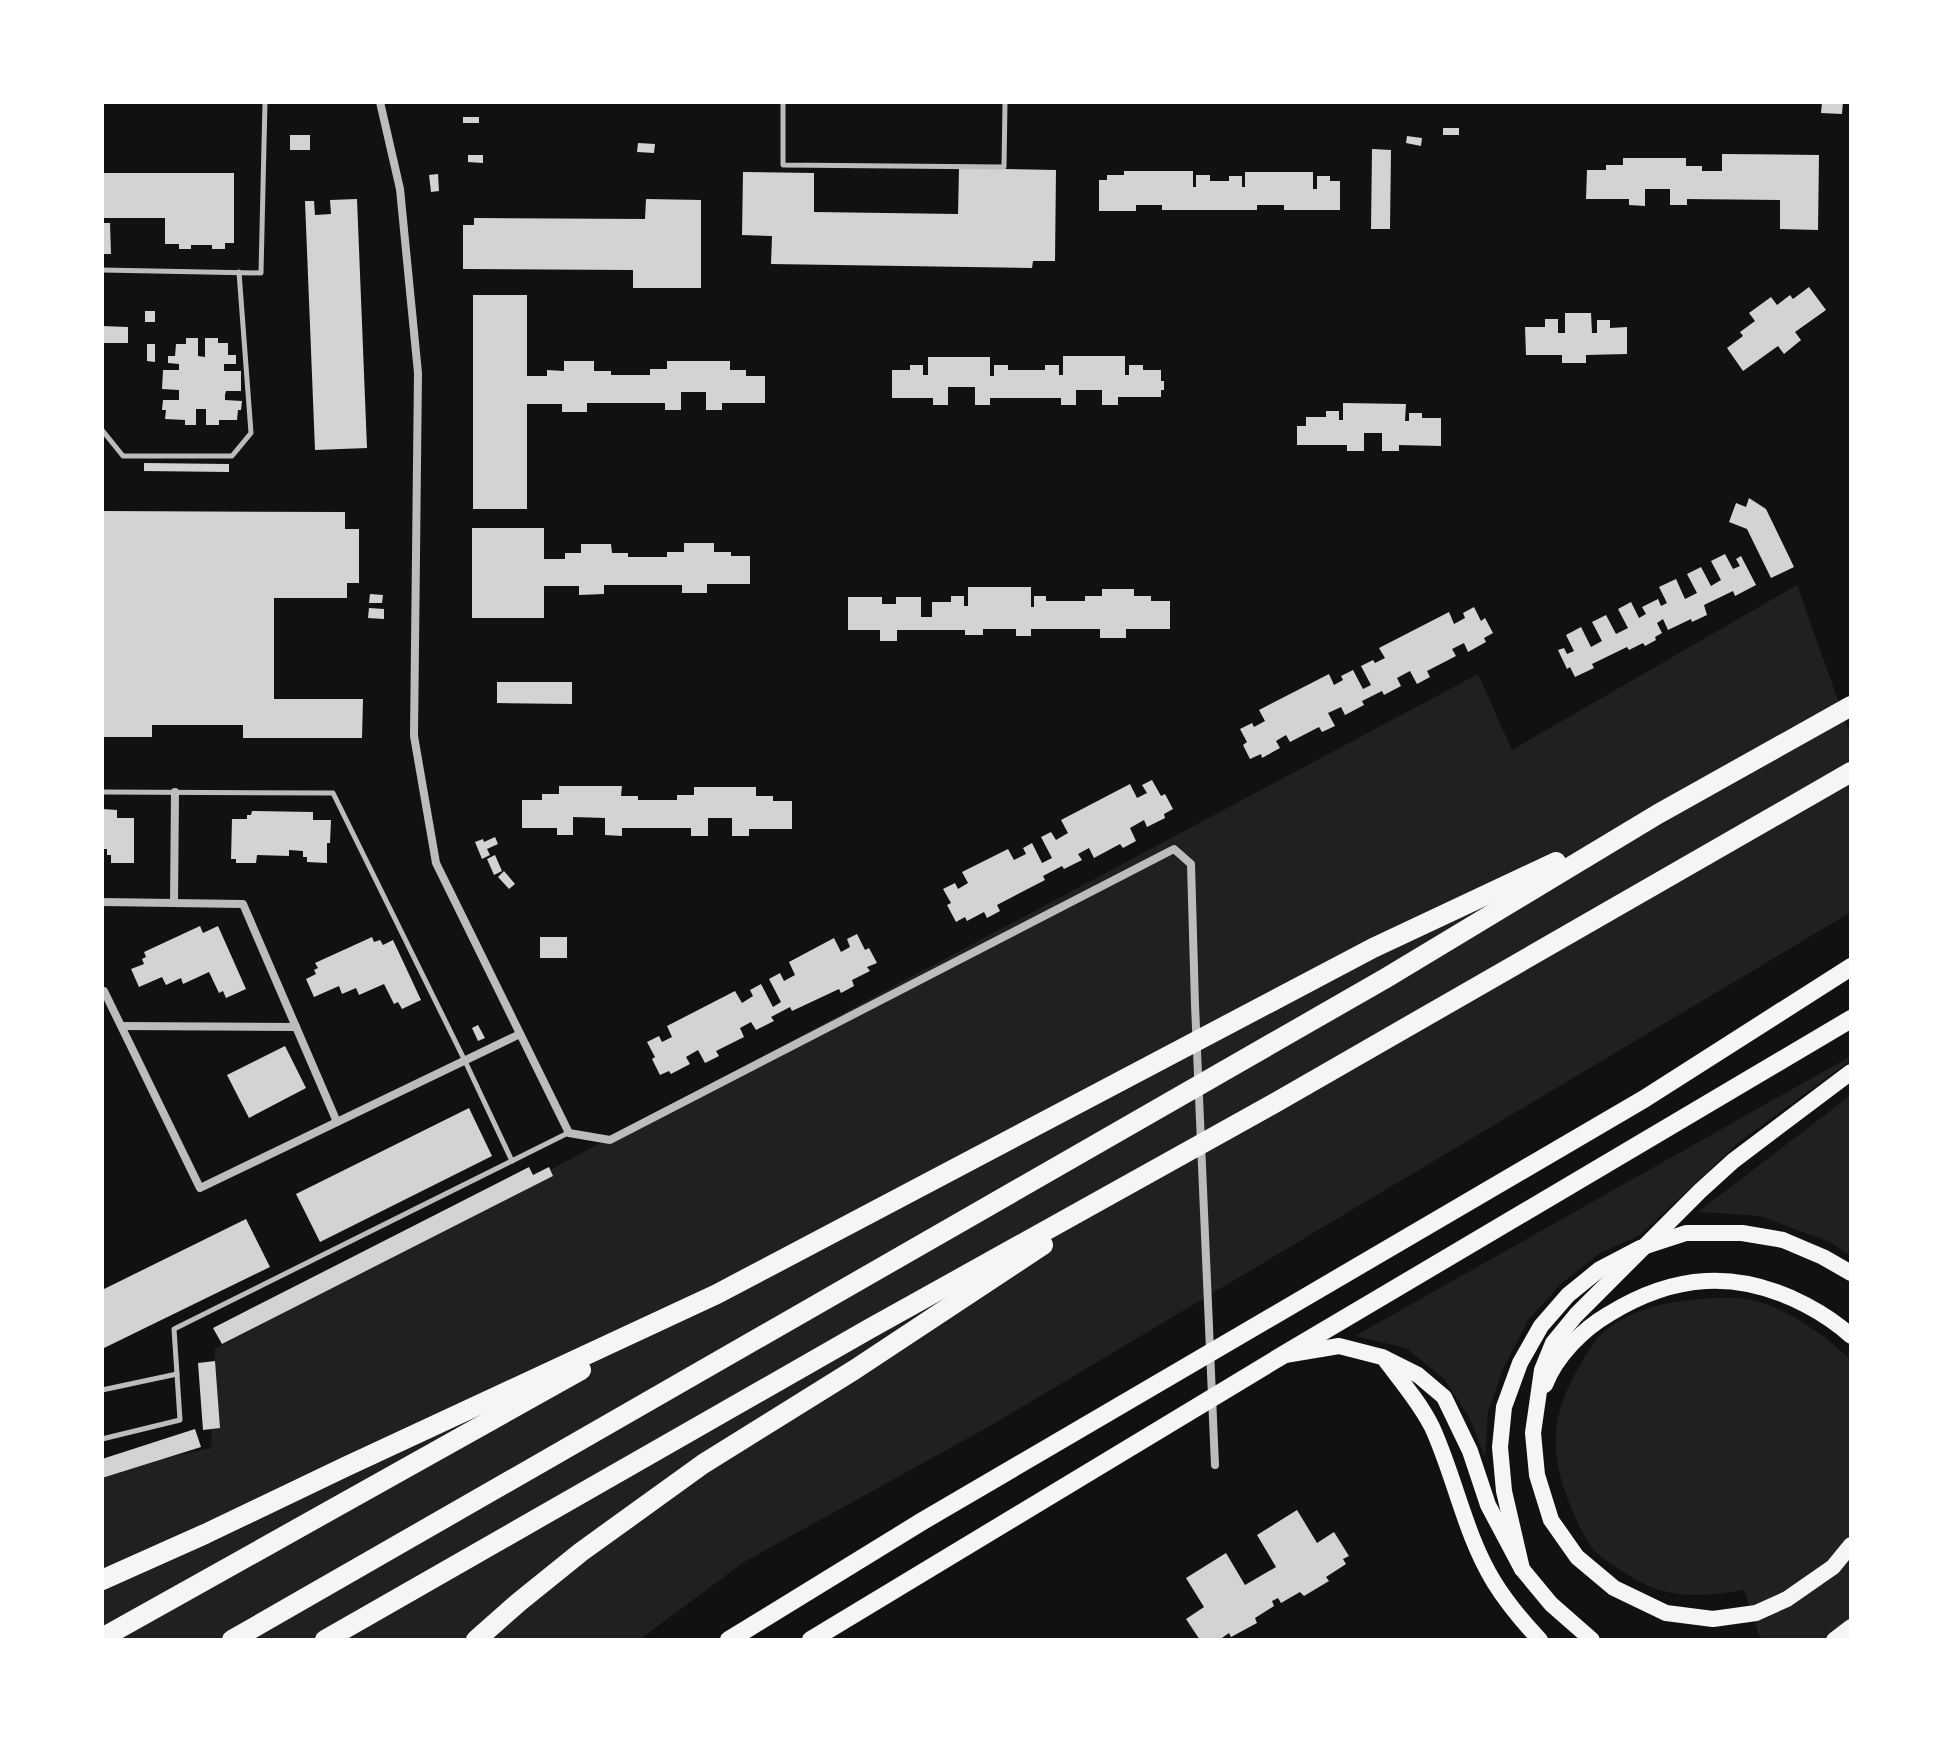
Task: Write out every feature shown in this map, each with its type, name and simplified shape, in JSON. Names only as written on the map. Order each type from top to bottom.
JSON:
[{"type":"highway","points":[[232,1640],[1386,978],[1658,814],[1851,706]]},
{"type":"highway","points":[[325,1640],[1851,772]]},
{"type":"highway","points":[[102,1638],[717,1294],[1373,948],[1658,814]]},
{"type":"highway","points":[[729,1640],[921,1522],[1644,1099],[1851,967]]},
{"type":"highway","points":[[811,1640],[1283,1355],[1851,1019]]},
{"type":"highway","points":[[476,1640],[581,1552],[703,1464],[854,1370],[1180,1155]]},
{"type":"highway","points":[[102,1580],[717,1294]]},
{"type":"main road","points":[[1851,1072],[1733,1161],[1576,1315],[1553,1343],[1542,1370],[1533,1433],[1537,1475],[1551,1520],[1577,1557],[1614,1588],[1666,1613],[1713,1619],[1756,1613],[1787,1599],[1833,1567],[1851,1545]]},
{"type":"main road","points":[[1522,1569],[1504,1491],[1500,1447],[1504,1407],[1520,1363],[1541,1326],[1568,1295],[1600,1269],[1640,1248],[1686,1233],[1742,1233],[1783,1240],[1851,1273]]},
{"type":"main road","points":[[1538,1406],[1548,1377],[1575,1339],[1633,1299],[1665,1287],[1710,1280],[1745,1282],[1785,1294],[1835,1321],[1851,1336]]},
{"type":"main road","points":[[1283,1355],[1339,1346],[1382,1357],[1418,1375],[1444,1397],[1470,1451],[1488,1505],[1522,1569],[1551,1604],[1592,1640]]},
{"type":"main road","points":[[1382,1357],[1410,1392],[1431,1426],[1476,1546],[1493,1581],[1520,1620],[1540,1640]]},
{"type":"main road","points":[[1834,1640],[1851,1627]]},
{"type":"street","points":[[380,102],[400,189],[418,373],[414,736],[436,863],[569,1133],[610,1140],[1174,849],[1191,864],[1215,1465]]},
{"type":"street","points":[[174,903],[175,792]]},
{"type":"street","points":[[102,902],[243,904],[337,1122]]},
{"type":"street","points":[[102,991],[200,1188],[520,1034]]},
{"type":"street","points":[[122,1026],[296,1027]]},
{"type":"lane","points":[[102,270],[261,273],[265,102]]},
{"type":"lane","points":[[783,102],[783,165],[1004,167],[1005,102]]},
{"type":"lane","points":[[102,430],[123,456],[232,456],[251,433],[239,272]]},
{"type":"lane","points":[[102,792],[333,793],[512,1161]]},
{"type":"lane","points":[[102,1439],[180,1420],[174,1329],[569,1133]]},
{"type":"lane","points":[[102,1390],[177,1374]]},
{"type":"shaded area","points":[[1797,585],[1851,737],[1851,912],[990,1426],[744,1562],[639,1640],[102,1640],[102,1472],[211,1448],[215,1349],[1478,674],[1512,750]]},
{"type":"shaded area","points":[[1851,1056],[1851,1060],[1739,1142],[1640,1235],[1600,1253],[1562,1283],[1528,1320],[1503,1369],[1488,1412],[1485,1457],[1469,1417],[1444,1379],[1406,1348],[1355,1336]]},
{"type":"shaded area","points":[[1851,1095],[1851,1256],[1830,1242],[1760,1216],[1698,1212]]},
{"type":"shaded area","points":[[1747,1299],[1776,1308],[1815,1331],[1851,1360],[1851,1640],[1761,1640],[1744,1590],[1691,1595],[1669,1593],[1652,1587],[1597,1553],[1586,1539],[1572,1510],[1557,1459],[1557,1426],[1566,1393],[1589,1350],[1604,1332],[1634,1313],[1673,1302]]},
{"type":"building","points":[[1822,102],[1843,102],[1842,114],[1821,113]]},
{"type":"building","points":[[463,117],[479,117],[479,123],[463,123]]},
{"type":"building","points":[[1443,128],[1459,128],[1459,135],[1443,135]]},
{"type":"building","points":[[290,135],[310,135],[310,150],[290,150]]},
{"type":"building","points":[[1407,136],[1422,138],[1421,146],[1406,143]]},
{"type":"building","points":[[638,143],[655,144],[654,153],[637,152]]},
{"type":"building","points":[[1372,149],[1391,150],[1390,229],[1371,229]]},
{"type":"building","points":[[1722,154],[1819,155],[1818,230],[1780,229],[1780,200],[1687,199],[1687,205],[1670,205],[1670,189],[1645,189],[1645,206],[1629,205],[1629,199],[1586,199],[1587,170],[1606,170],[1606,165],[1623,165],[1623,158],[1686,158],[1686,166],[1702,166],[1702,171],[1722,171]]},
{"type":"building","points":[[468,155],[483,155],[483,163],[468,162]]},
{"type":"building","points":[[959,168],[1056,170],[1055,261],[1033,261],[1032,268],[771,264],[772,236],[742,235],[743,172],[814,173],[814,212],[958,214]]},
{"type":"building","points":[[1124,171],[1193,171],[1193,187],[1196,187],[1196,175],[1210,175],[1210,181],[1229,181],[1229,176],[1242,176],[1242,187],[1245,187],[1245,172],[1313,172],[1313,189],[1317,189],[1317,176],[1330,176],[1330,181],[1340,181],[1340,210],[1284,210],[1284,205],[1257,205],[1257,210],[1162,210],[1162,205],[1136,205],[1136,211],[1099,211],[1099,180],[1107,180],[1107,175],[1124,175]]},
{"type":"building","points":[[102,173],[234,173],[234,243],[225,243],[225,249],[212,249],[212,245],[191,245],[191,249],[179,249],[179,244],[165,244],[165,218],[102,218]]},
{"type":"building","points":[[438,174],[439,191],[431,192],[429,175]]},
{"type":"building","points":[[357,199],[367,448],[315,450],[305,201],[314,201],[315,215],[331,214],[330,200]]},
{"type":"building","points":[[646,199],[701,200],[701,288],[633,288],[633,270],[463,269],[463,225],[474,225],[474,218],[645,219]]},
{"type":"building","points":[[102,223],[110,223],[111,254],[102,254]]},
{"type":"building","points":[[1809,287],[1826,310],[1795,332],[1801,340],[1784,354],[1778,346],[1743,371],[1727,348],[1743,336],[1740,332],[1755,321],[1749,313],[1771,297],[1777,305],[1790,295],[1793,299]]},
{"type":"building","points":[[473,295],[527,295],[527,376],[547,376],[547,370],[564,371],[564,361],[594,361],[594,371],[611,371],[611,375],[650,375],[650,369],[667,369],[667,361],[730,361],[730,370],[746,370],[746,376],[765,376],[765,403],[722,403],[722,410],[706,410],[706,392],[681,392],[681,410],[665,410],[665,403],[587,403],[587,412],[562,412],[562,404],[527,404],[527,509],[473,509]]},
{"type":"building","points":[[145,311],[155,311],[155,322],[145,322]]},
{"type":"building","points":[[1565,313],[1591,313],[1592,333],[1597,333],[1597,320],[1610,320],[1610,328],[1627,327],[1627,354],[1586,355],[1586,363],[1562,363],[1562,355],[1526,355],[1525,327],[1545,327],[1545,319],[1558,319],[1558,333],[1565,333]]},
{"type":"building","points":[[102,326],[128,327],[128,343],[102,343]]},
{"type":"building","points":[[186,338],[198,338],[198,356],[205,357],[205,338],[218,338],[218,343],[228,343],[228,355],[236,355],[236,364],[224,364],[224,371],[241,371],[241,391],[226,391],[225,395],[225,400],[242,401],[237,420],[219,420],[219,425],[206,425],[206,409],[196,409],[196,425],[185,425],[185,420],[165,419],[163,400],[179,400],[179,390],[162,389],[163,370],[179,370],[179,364],[168,363],[168,356],[175,356],[176,344],[186,344]]},
{"type":"building","points":[[147,344],[155,344],[155,362],[147,361]]},
{"type":"building","points":[[1063,356],[1125,356],[1125,375],[1129,375],[1129,365],[1143,365],[1143,370],[1161,370],[1164,390],[1161,390],[1161,397],[1118,397],[1118,405],[1102,405],[1102,390],[1076,390],[1076,405],[1061,405],[1061,398],[990,398],[990,405],[975,405],[975,387],[948,387],[948,405],[933,405],[933,398],[892,398],[892,370],[910,370],[910,365],[923,365],[923,375],[928,375],[928,357],[990,357],[990,376],[994,376],[994,365],[1008,365],[1008,370],[1045,370],[1045,365],[1059,365],[1059,375],[1063,375]]},
{"type":"building","points":[[1343,403],[1406,404],[1405,421],[1409,421],[1409,413],[1422,413],[1422,418],[1441,418],[1441,446],[1399,445],[1399,451],[1382,451],[1382,433],[1364,433],[1364,451],[1347,451],[1347,445],[1297,445],[1297,426],[1306,426],[1306,417],[1326,417],[1326,411],[1339,411],[1339,420],[1343,420]]},
{"type":"building","points":[[144,463],[229,464],[229,472],[144,471]]},
{"type":"building","points":[[1749,498],[1766,509],[1794,567],[1771,578],[1747,529],[1729,522],[1736,503],[1746,507]]},
{"type":"building","points":[[102,511],[345,512],[345,529],[359,529],[359,583],[347,583],[347,598],[274,598],[274,699],[363,699],[362,738],[243,738],[243,725],[152,725],[152,737],[102,737]]},
{"type":"building","points":[[472,528],[544,528],[544,559],[565,559],[565,553],[581,553],[581,544],[611,544],[612,553],[628,553],[628,557],[667,557],[667,552],[684,552],[684,543],[714,543],[714,552],[750,556],[750,584],[707,584],[707,593],[682,593],[682,585],[604,585],[604,594],[579,595],[579,586],[544,586],[544,618],[472,618]]},
{"type":"building","points":[[1725,554],[1733,569],[1740,566],[1736,559],[1741,556],[1756,585],[1735,596],[1733,591],[1704,605],[1707,615],[1692,622],[1691,619],[1668,630],[1663,619],[1657,623],[1662,633],[1645,646],[1643,643],[1629,650],[1627,647],[1592,664],[1594,668],[1575,677],[1570,667],[1567,669],[1558,650],[1564,648],[1567,654],[1574,651],[1566,635],[1581,627],[1591,647],[1602,641],[1592,622],[1606,615],[1616,634],[1628,628],[1618,609],[1631,602],[1639,618],[1646,614],[1642,607],[1658,599],[1661,606],[1667,603],[1659,587],[1676,579],[1685,599],[1697,593],[1687,574],[1701,567],[1711,586],[1721,580],[1711,561]]},
{"type":"building","points":[[968,587],[1031,587],[1031,607],[1034,607],[1034,596],[1046,596],[1046,601],[1085,601],[1085,596],[1102,596],[1102,589],[1134,589],[1134,596],[1151,596],[1151,601],[1170,601],[1170,629],[1126,629],[1126,638],[1100,638],[1100,629],[1031,629],[1031,636],[1016,636],[1016,629],[983,629],[983,635],[965,635],[965,630],[897,630],[897,641],[880,641],[880,630],[848,630],[848,597],[882,597],[882,604],[896,604],[896,597],[921,597],[921,617],[932,617],[932,602],[951,602],[951,596],[964,596],[964,606],[968,606]]},
{"type":"building","points":[[370,594],[383,595],[382,603],[369,603]]},
{"type":"building","points":[[1474,607],[1481,621],[1485,618],[1493,633],[1484,638],[1486,642],[1468,652],[1464,643],[1452,649],[1456,656],[1427,671],[1430,677],[1417,684],[1410,671],[1397,678],[1401,686],[1362,701],[1364,705],[1345,715],[1341,707],[1328,713],[1335,726],[1322,732],[1319,727],[1290,742],[1286,735],[1276,741],[1280,748],[1262,758],[1261,754],[1250,759],[1243,745],[1247,742],[1240,729],[1265,721],[1259,710],[1329,674],[1334,685],[1343,680],[1341,676],[1353,670],[1363,689],[1371,685],[1361,666],[1385,658],[1379,648],[1449,612],[1454,624],[1465,618],[1463,613]]},
{"type":"building","points":[[369,608],[384,609],[384,619],[368,618]]},
{"type":"building","points":[[497,682],[572,682],[572,704],[497,703]]},
{"type":"building","points":[[1152,780],[1173,809],[1164,814],[1165,818],[1147,827],[1144,820],[1130,828],[1136,841],[1123,848],[1120,844],[1094,858],[1089,848],[1078,854],[1082,860],[1043,876],[1045,880],[997,905],[1000,911],[987,918],[984,912],[967,921],[965,917],[956,922],[943,889],[955,883],[958,889],[968,883],[962,872],[1008,849],[1014,860],[1026,854],[1023,848],[1032,843],[1042,863],[1052,858],[1041,837],[1051,832],[1056,840],[1068,833],[1061,820],[1130,784],[1137,798],[1147,793],[1142,785]]},
{"type":"building","points":[[559,786],[622,786],[621,796],[638,796],[638,800],[677,800],[677,795],[694,795],[694,787],[756,787],[756,796],[773,796],[773,801],[792,801],[792,829],[749,829],[749,836],[732,836],[732,818],[708,818],[708,836],[691,836],[691,828],[622,828],[622,836],[605,835],[605,818],[573,817],[573,835],[557,835],[557,828],[522,828],[522,800],[542,800],[542,794],[559,794]]},
{"type":"building","points":[[102,809],[117,810],[117,818],[134,818],[134,863],[111,863],[111,855],[107,855],[107,849],[102,849]]},
{"type":"building","points":[[252,811],[313,812],[313,820],[331,820],[327,863],[307,862],[303,851],[289,850],[289,856],[257,855],[256,863],[236,863],[236,859],[231,859],[232,819],[247,819]]},
{"type":"building","points":[[495,837],[498,844],[487,849],[490,855],[482,859],[475,842]]},
{"type":"building","points":[[495,855],[502,871],[494,875],[487,859]]},
{"type":"building","points":[[504,871],[515,884],[509,889],[498,877]]},
{"type":"building","points":[[200,926],[203,933],[218,926],[246,989],[226,998],[223,991],[219,993],[209,972],[183,984],[181,978],[166,985],[162,977],[139,987],[131,969],[144,964],[144,952]]},
{"type":"building","points":[[857,934],[865,950],[869,948],[877,963],[867,967],[870,971],[852,980],[854,986],[841,993],[839,989],[792,1011],[790,1007],[771,1017],[774,1021],[756,1030],[751,1022],[740,1028],[744,1037],[716,1051],[719,1056],[705,1063],[698,1050],[686,1057],[690,1064],[671,1074],[669,1071],[660,1075],[647,1042],[659,1036],[662,1042],[672,1037],[667,1026],[735,991],[742,1003],[753,996],[750,990],[761,984],[773,1007],[781,1002],[769,979],[780,973],[784,981],[795,975],[789,962],[834,938],[841,952],[850,947],[847,939]]},
{"type":"building","points":[[372,937],[374,942],[380,940],[383,945],[393,940],[421,1000],[402,1009],[398,1002],[394,1004],[384,984],[359,995],[356,988],[342,994],[339,986],[314,997],[306,979],[316,974],[314,970],[318,968],[315,963]]},
{"type":"building","points":[[540,937],[567,937],[567,958],[540,958]]},
{"type":"building","points":[[478,1025],[485,1038],[478,1041],[472,1028]]},
{"type":"building","points":[[285,1046],[306,1088],[249,1118],[227,1075]]},
{"type":"building","points":[[469,1108],[492,1156],[320,1242],[296,1194]]},
{"type":"building","points":[[529,1167],[533,1175],[549,1167],[553,1176],[222,1344],[213,1328]]},
{"type":"building","points":[[246,1219],[270,1267],[102,1349],[102,1290]]},
{"type":"building","points":[[215,1361],[220,1428],[203,1430],[198,1363]]},
{"type":"building","points":[[195,1429],[201,1447],[102,1478],[102,1459]]},
{"type":"building","points":[[1297,1510],[1317,1543],[1334,1532],[1349,1556],[1343,1559],[1346,1564],[1326,1577],[1329,1581],[1304,1596],[1300,1592],[1281,1603],[1278,1598],[1272,1601],[1274,1606],[1255,1618],[1257,1623],[1231,1637],[1229,1633],[1219,1640],[1200,1640],[1186,1619],[1204,1607],[1186,1578],[1226,1553],[1245,1585],[1276,1567],[1257,1535]]}]
